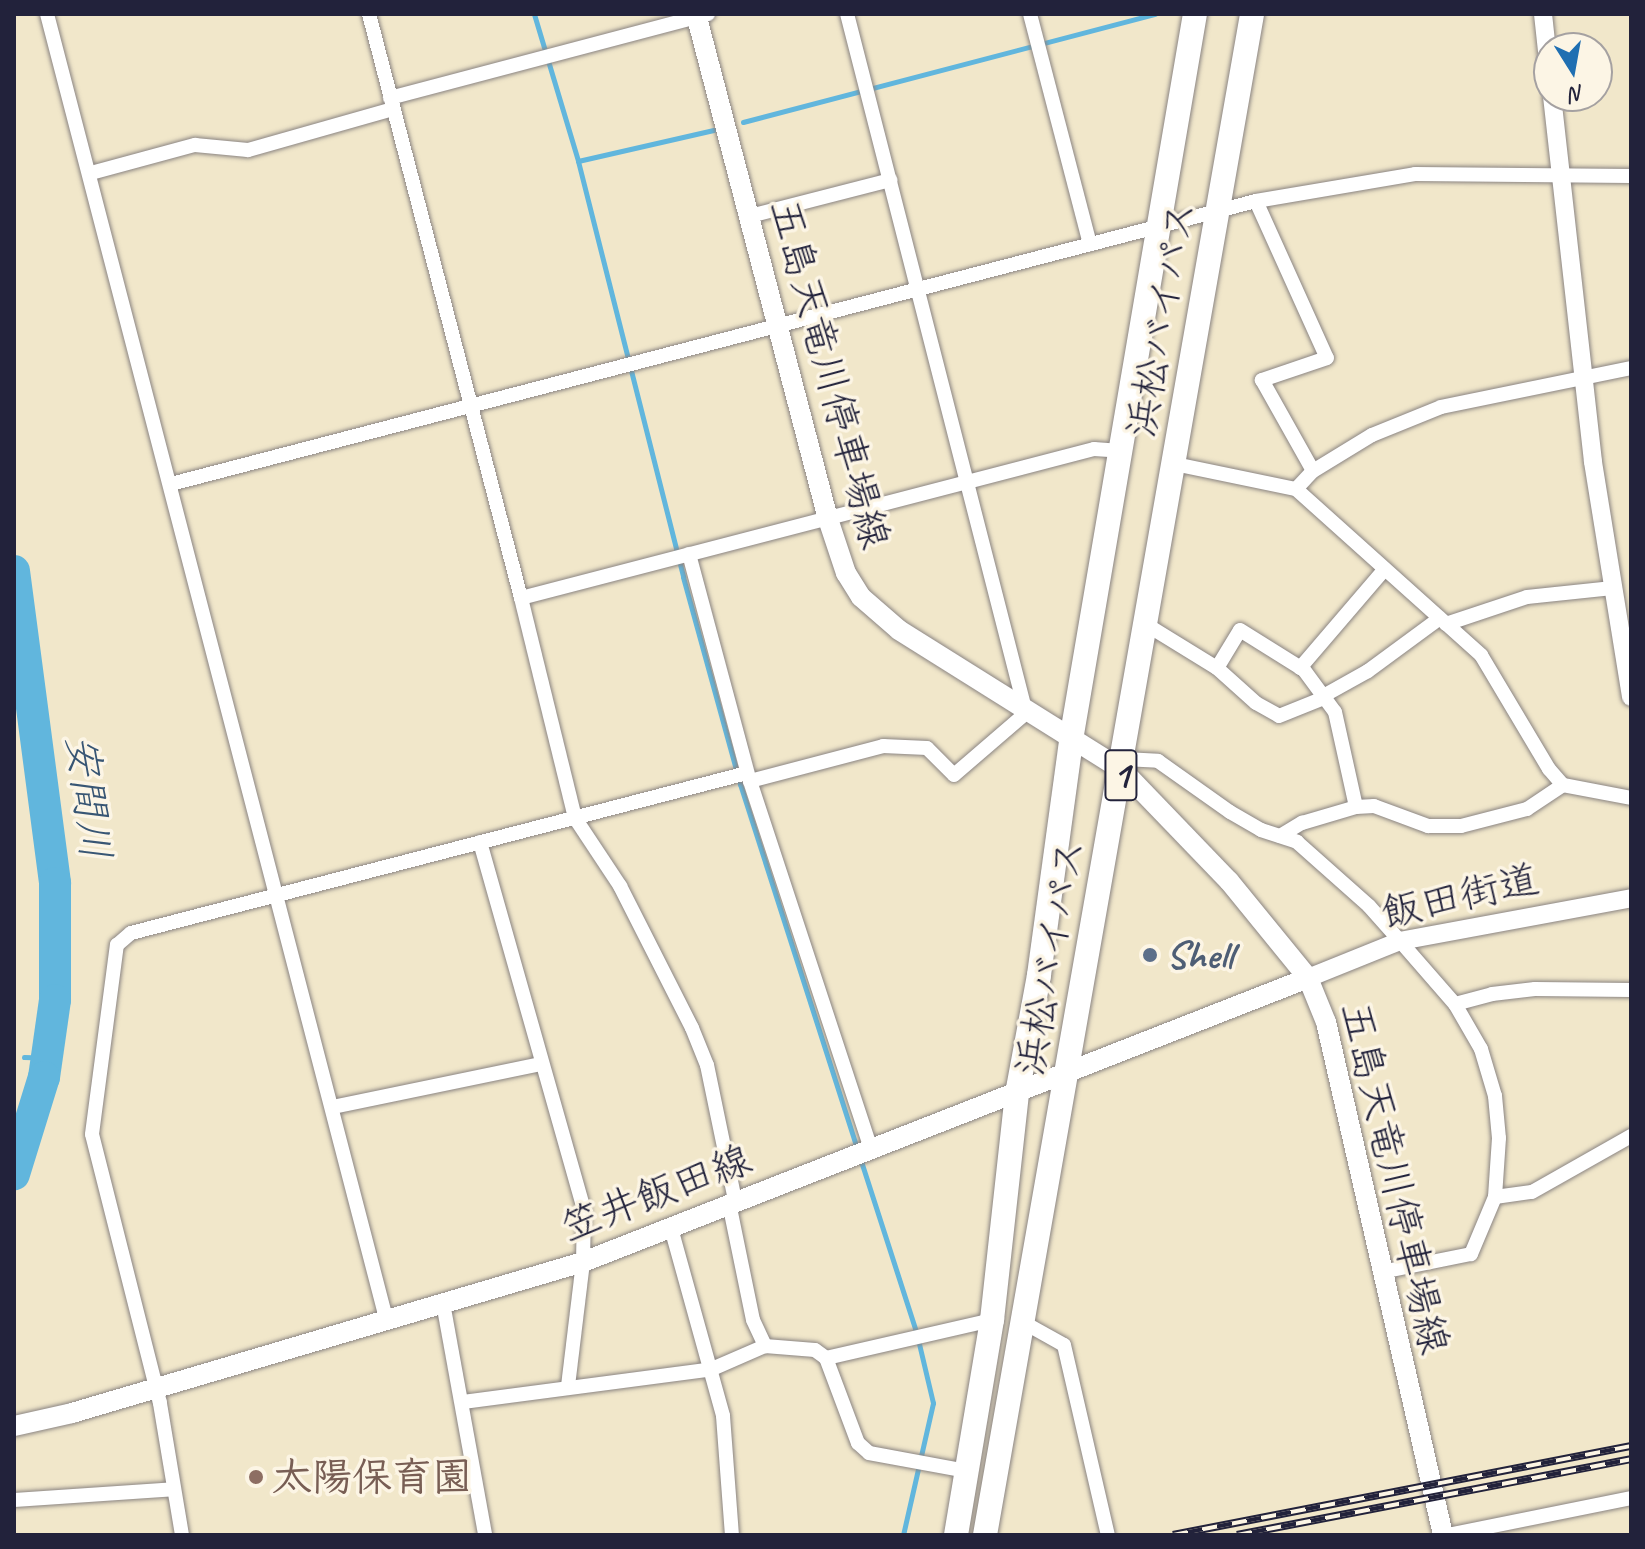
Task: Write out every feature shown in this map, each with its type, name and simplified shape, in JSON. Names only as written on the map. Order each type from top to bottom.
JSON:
[{"type":"highway","name":"浜松バイパス","points":[[956,1535],[992,1320],[1017,1094],[1039,975],[1071,740],[1195,14]]},
{"type":"highway","name":"浜松バイパス","points":[[985,1535],[1123,765],[1252,14]]},
{"type":"main road","name":"五島天竜川停車場線","points":[[700,15],[828,519],[846,573],[861,597],[899,630],[1026,713],[1071,740],[1123,765],[1229,881],[1308,978],[1326,1022],[1381,1272],[1446,1535]]},
{"type":"main road","name":"笠井飯田線","points":[[14,1426],[583,1262],[1308,978]]},
{"type":"street","points":[[47,14],[91,173],[386,1318]]},
{"type":"street","points":[[369,14],[472,406],[575,818],[620,886],[692,1028],[707,1065],[753,1320],[765,1346]]},
{"type":"street","points":[[182,1535],[156,1387],[92,1134],[117,945],[131,933],[480,842],[883,746],[927,748],[954,775],[1026,713],[847,14]]},
{"type":"street","points":[[1030,14],[1090,244]]},
{"type":"street","points":[[91,173],[195,145],[248,150],[392,103],[700,15]]},
{"type":"street","points":[[1554,112],[1584,377],[1631,697]]},
{"type":"street","points":[[171,484],[1256,201],[1415,174],[1631,176]]},
{"type":"street","points":[[750,216],[890,180]]},
{"type":"street","points":[[1256,201],[1327,358],[1262,380],[1313,471]]},
{"type":"street","points":[[1296,489],[1313,471],[1372,435],[1441,407],[1631,368]]},
{"type":"street","points":[[521,598],[1094,449],[1121,451]]},
{"type":"street","points":[[1175,464],[1296,489],[1481,655],[1549,769],[1563,785],[1631,798]]},
{"type":"street","points":[[689,554],[748,777],[870,1149]]},
{"type":"street","points":[[1300,668],[1385,569]]},
{"type":"street","points":[[1147,625],[1217,668],[1256,703],[1279,716],[1326,696],[1443,621],[1527,597],[1613,588]]},
{"type":"street","points":[[1217,668],[1240,630],[1300,668],[1326,696],[1335,712],[1345,743],[1356,807]]},
{"type":"street","points":[[1123,765],[1158,761],[1230,812],[1297,842],[1369,906],[1455,1004],[1481,1049],[1495,1096],[1499,1138],[1495,1197],[1471,1254],[1381,1272]]},
{"type":"street","points":[[1280,836],[1302,823],[1356,807],[1374,806],[1428,826],[1461,826],[1527,809],[1563,785]]},
{"type":"street","points":[[480,842],[584,1210],[583,1262],[568,1386]]},
{"type":"street","name":"飯田街道","points":[[1308,978],[1400,941],[1631,898]]},
{"type":"street","points":[[1455,1004],[1492,994],[1535,989],[1631,990]]},
{"type":"street","points":[[333,1107],[541,1064]]},
{"type":"street","points":[[1495,1197],[1532,1192],[1631,1136]]},
{"type":"street","points":[[671,1228],[723,1416],[732,1535]]},
{"type":"street","points":[[443,1303],[485,1535]]},
{"type":"street","points":[[826,1358],[992,1320]]},
{"type":"street","points":[[1021,1321],[1064,1345],[1108,1535]]},
{"type":"street","points":[[463,1402],[712,1369],[765,1346],[815,1350],[826,1358],[858,1443],[869,1453],[967,1471]]},
{"type":"street","points":[[14,1500],[174,1489]]},
{"type":"street","points":[[1446,1535],[1631,1498]]},
{"type":"waterway","points":[[534,14],[578,161],[683,577],[740,784],[857,1149]]},
{"type":"waterway","points":[[743,122],[1155,14]]},
{"type":"waterway","points":[[578,161],[713,130]]},
{"type":"waterway","name":"安間川","points":[[14,571],[55,883],[55,1000],[44,1077],[14,1174]]},
{"type":"waterway","points":[[24,1057],[47,1058]]},
{"type":"waterway","points":[[860,1158],[916,1331],[933,1403],[903,1535]]},
{"type":"railway","points":[[1173,1535],[1631,1446]]},
{"type":"railway","points":[[1237,1535],[1631,1459]]},
{"type":"place","name":"Shell","points":[[1150,955]]},
{"type":"place","name":"太陽保育園","points":[[256,1477]]}]
